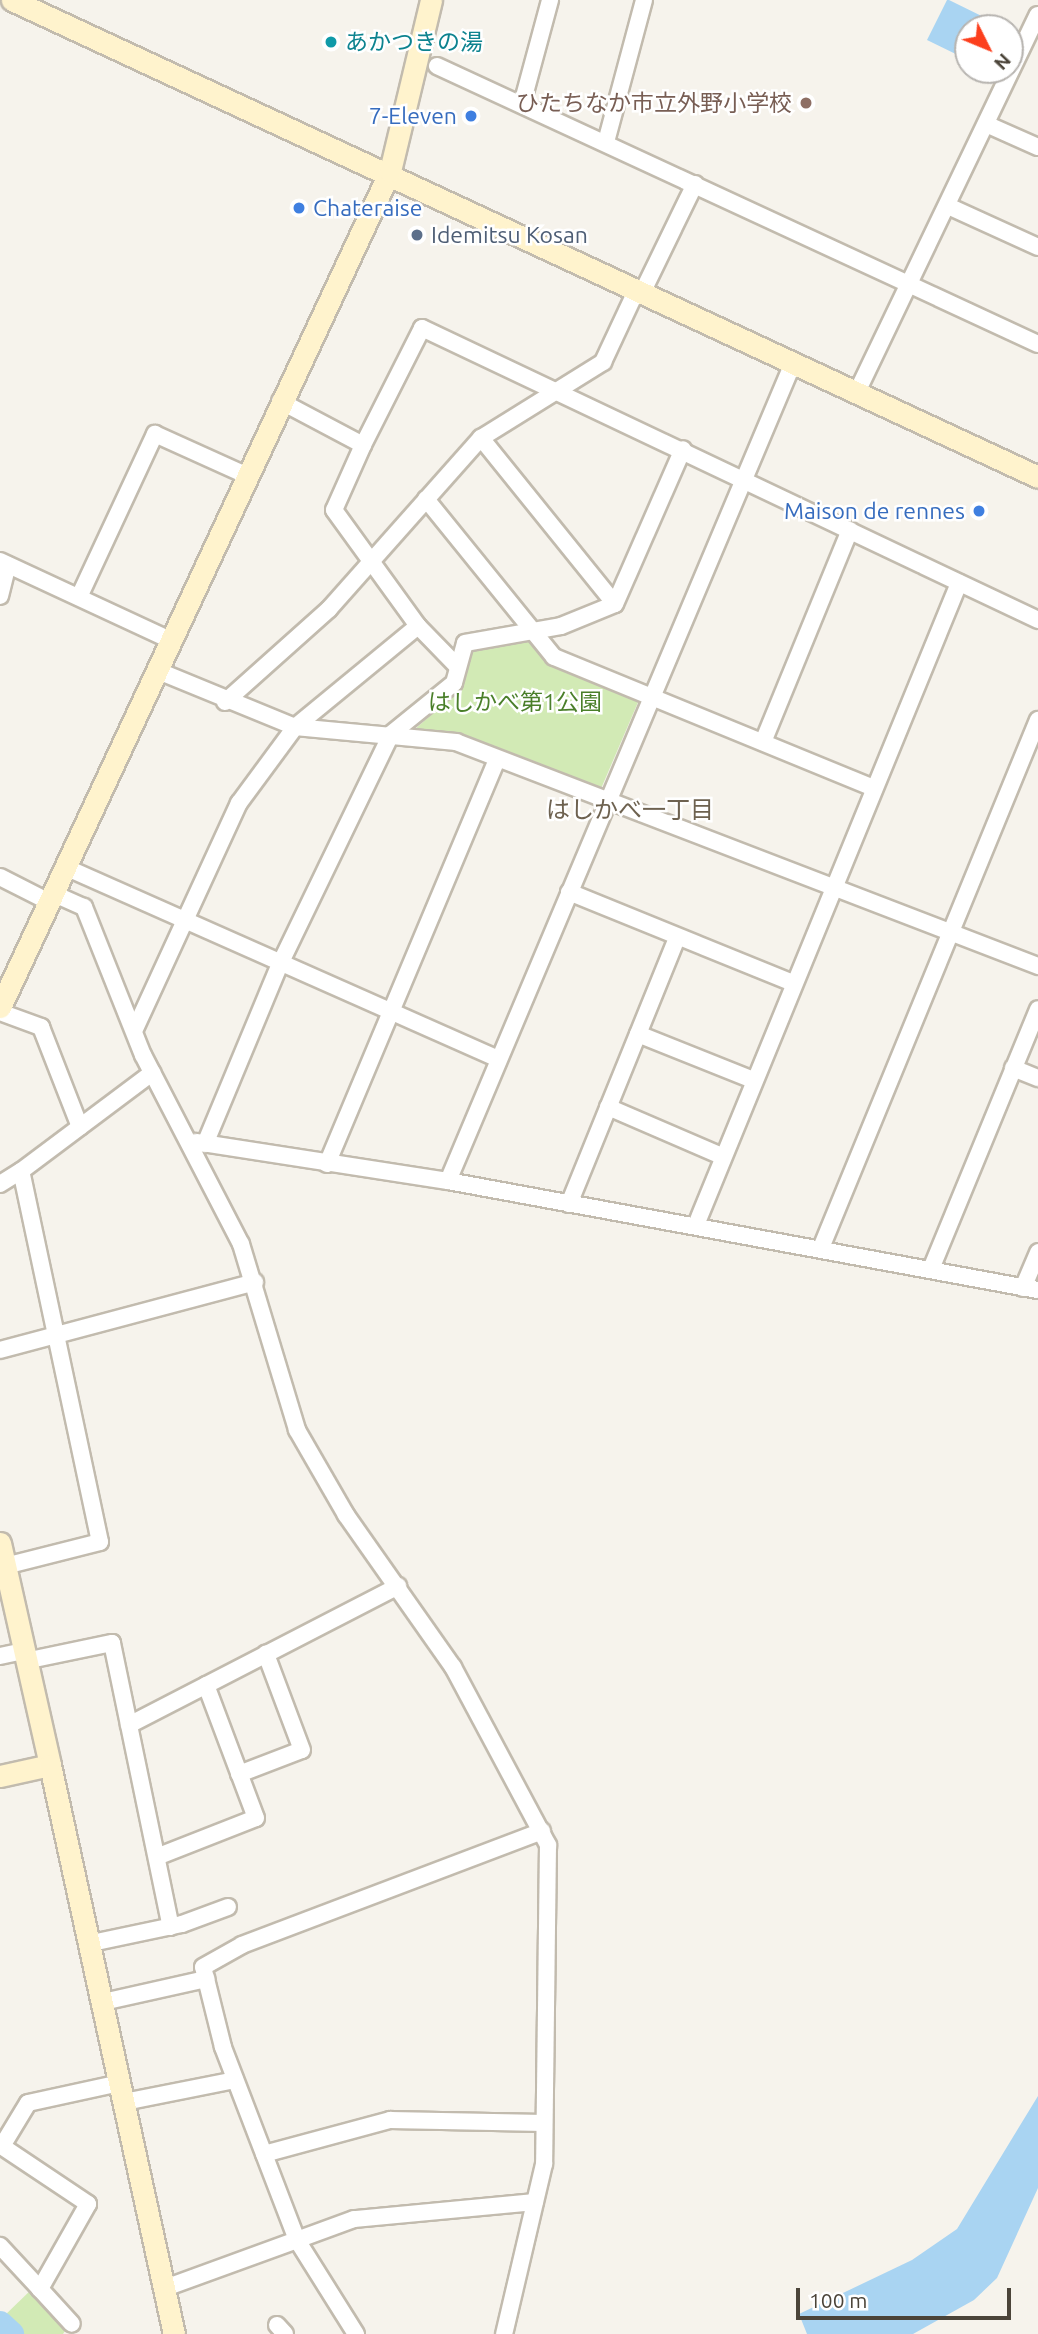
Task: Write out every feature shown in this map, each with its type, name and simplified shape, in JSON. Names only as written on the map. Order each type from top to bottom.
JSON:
[{"type":"street","points":[[12,0],[390,171],[1038,477]]},
{"type":"street","points":[[80,1127],[41,1027],[0,1009],[280,401],[390,171],[431,0]]},
{"type":"street","points":[[522,104],[550,0]]},
{"type":"street","points":[[606,142],[643,0]]},
{"type":"street","points":[[1024,42],[1038,15]]},
{"type":"street","points":[[437,66],[1038,344]]},
{"type":"street","points":[[858,392],[1004,84]]},
{"type":"street","points":[[986,124],[1038,147]]},
{"type":"street","points":[[225,702],[329,609],[481,438],[603,362],[695,184]]},
{"type":"street","points":[[948,206],[1038,247]]},
{"type":"street","points":[[458,667],[418,626],[334,510],[363,445],[422,328],[683,449],[1038,620]]},
{"type":"street","points":[[448,1181],[793,363]]},
{"type":"street","points":[[280,401],[363,445]]},
{"type":"street","points":[[79,597],[155,434],[246,475]]},
{"type":"street","points":[[481,438],[615,604]]},
{"type":"street","points":[[205,1144],[280,964],[391,734],[454,683],[466,643],[561,626],[615,604],[683,449]]},
{"type":"street","points":[[426,499],[529,630],[554,657],[873,788]]},
{"type":"street","points":[[763,742],[850,530]]},
{"type":"street","points":[[0,596],[4,563],[170,640]]},
{"type":"street","points":[[695,1225],[959,583]]},
{"type":"street","points":[[135,1029],[239,803],[295,727],[418,626]]},
{"type":"street","points":[[156,670],[225,702],[295,727],[456,742],[496,760],[833,885],[1038,966]]},
{"type":"street","points":[[821,1248],[1038,720]]},
{"type":"street","points":[[327,1164],[496,760]]},
{"type":"street","points":[[65,867],[185,923],[498,1059]]},
{"type":"street","points":[[0,877],[84,907],[152,1073],[255,1282],[297,1430],[346,1515],[453,1667],[542,1831],[551,1866],[544,2164],[504,2334]]},
{"type":"street","points":[[569,892],[793,983]]},
{"type":"street","points":[[569,1204],[677,938]]},
{"type":"street","points":[[931,1269],[1038,1009]]},
{"type":"street","points":[[638,1034],[753,1080]]},
{"type":"street","points":[[1013,1068],[1038,1078]]},
{"type":"street","points":[[0,1184],[152,1073]]},
{"type":"street","points":[[608,1108],[722,1156]]},
{"type":"street","points":[[186,1140],[448,1181],[821,1248],[1030,1289],[1038,1252]]},
{"type":"street","points":[[5,1566],[100,1542],[21,1171]]},
{"type":"street","points":[[0,1350],[255,1282]]},
{"type":"street","points":[[0,1543],[174,2334]]},
{"type":"street","points":[[129,1725],[398,1586]]},
{"type":"street","points":[[0,1657],[112,1643],[159,1856],[171,1927]]},
{"type":"street","points":[[239,1774],[302,1750],[266,1654]]},
{"type":"street","points":[[159,1856],[256,1818],[206,1685]]},
{"type":"street","points":[[0,1776],[50,1765]]},
{"type":"street","points":[[356,2334],[296,2240],[235,2080],[206,1979],[207,1963],[242,1945],[542,1831]]},
{"type":"street","points":[[87,1944],[171,1927],[228,1907]]},
{"type":"street","points":[[103,2002],[206,1979]]},
{"type":"street","points":[[40,2289],[88,2204],[1,2145],[29,2103],[235,2080]]},
{"type":"street","points":[[264,2154],[390,2120],[544,2123]]},
{"type":"street","points":[[165,2288],[354,2219],[534,2202]]},
{"type":"street","points":[[0,2246],[72,2324]]},
{"type":"green space","name":"はしかべ第1公園","points":[[526,638],[639,700],[600,791],[447,732],[415,729],[463,687],[469,648]]},
{"type":"green space","points":[[34,2287],[67,2328],[63,2334],[23,2334],[3,2317]]},
{"type":"water","points":[[947,0],[978,14],[954,14],[954,53],[927,40]]},
{"type":"water","points":[[1038,2096],[1038,2188],[997,2278],[974,2300],[913,2334],[807,2334],[799,2314],[912,2260],[957,2229]]},
{"type":"waterway","points":[[0,2324],[11,2334]]},
{"type":"place","name":"あかつきの湯","points":[[331,42]]},
{"type":"place","name":"ひたちなか市立外野小学校","points":[[806,103]]},
{"type":"place","name":"7-Eleven","points":[[471,116]]},
{"type":"place","name":"Chateraise","points":[[299,208]]},
{"type":"place","name":"Idemitsu Kosan","points":[[417,235]]},
{"type":"place","name":"Maison de rennes","points":[[979,511]]},
{"type":"district","name":"はしかべ一丁目","points":[[630,810]]}]
